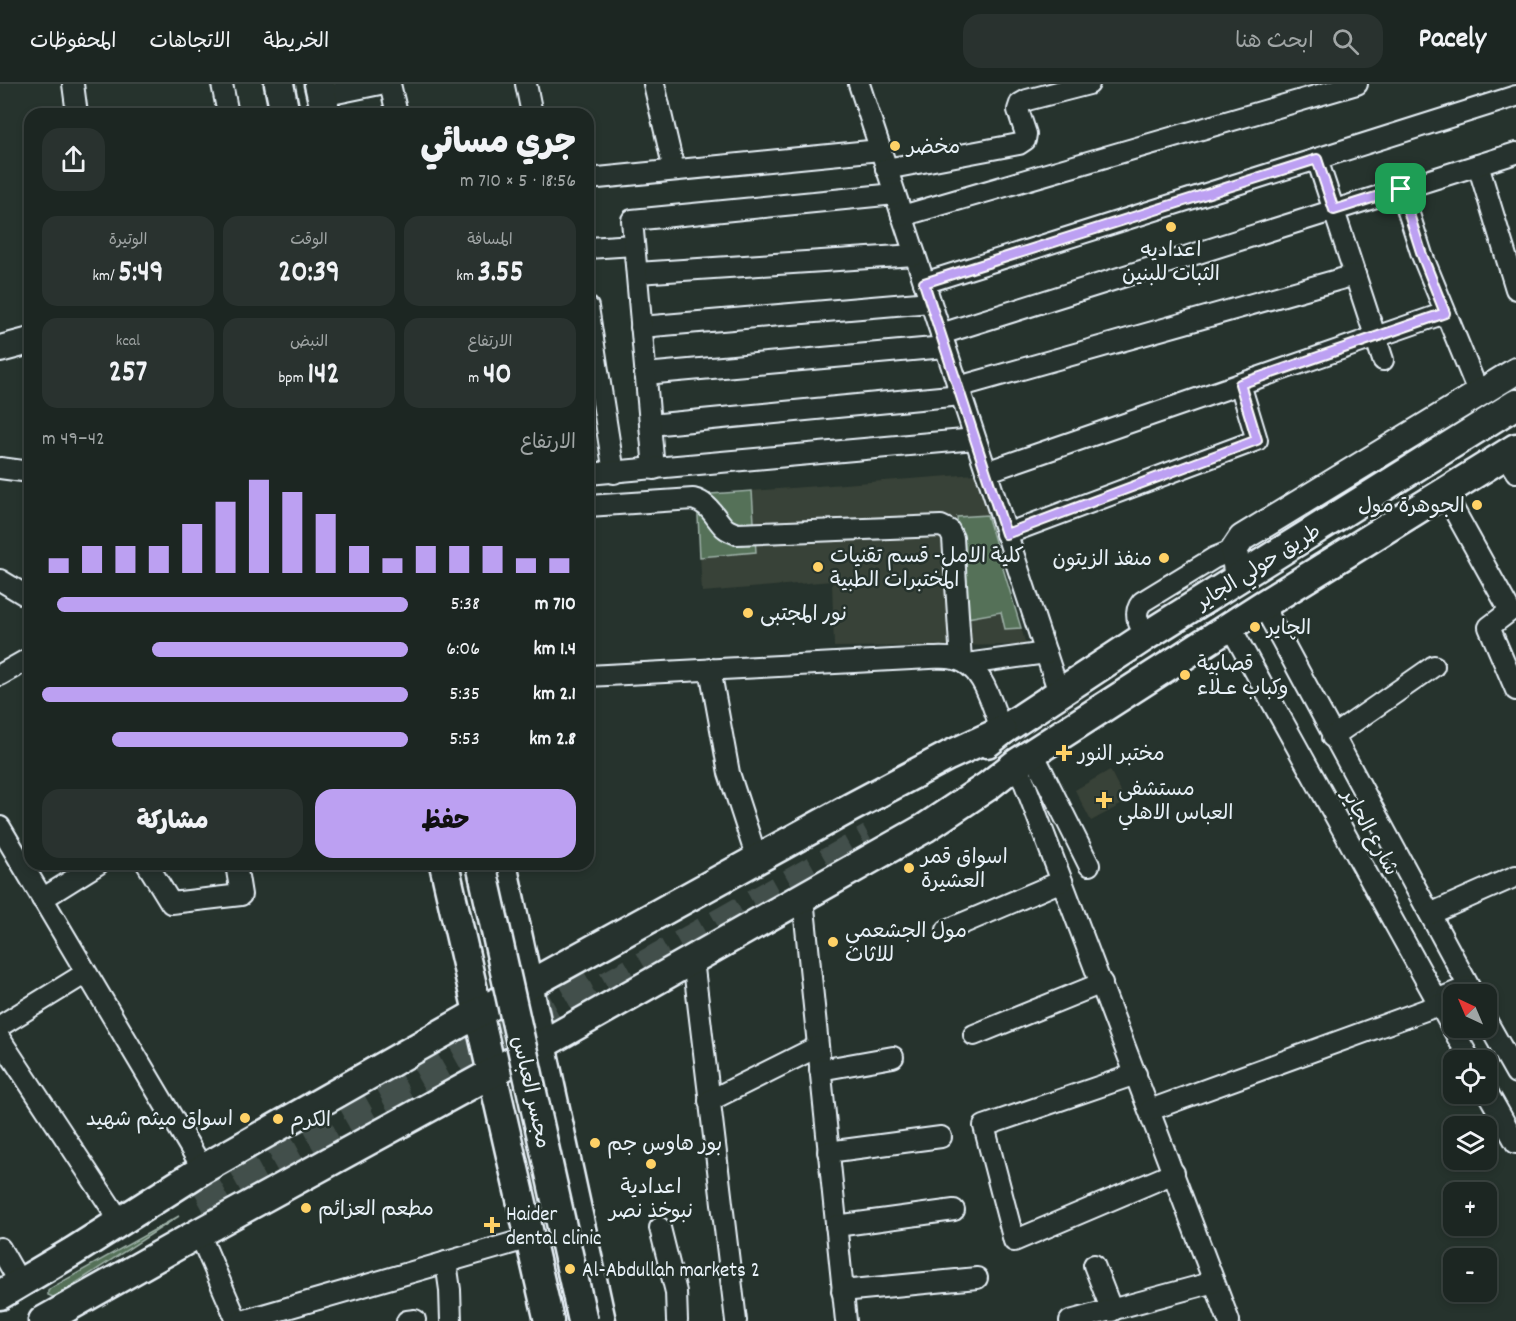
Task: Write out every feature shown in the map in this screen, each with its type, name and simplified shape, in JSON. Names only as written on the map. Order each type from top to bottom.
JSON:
[{"type":"highway","points":[[279,84],[284,108]]},
{"type":"highway","name":"طريق حولي الجاير","points":[[1002,731],[1146,636],[1516,404]]},
{"type":"highway","name":"طريق حولي الجاير","points":[[1025,758],[1444,492],[1512,458]]},
{"type":"highway","points":[[1002,731],[866,830],[1025,758]]},
{"type":"highway","points":[[18,1284],[40,1278],[44,1294],[50,1301],[54,1314],[95,1290],[200,1201],[426,1043],[757,859],[948,756],[1002,731]]},
{"type":"highway","points":[[74,1251],[200,1201],[454,1094],[925,828],[1025,758]]},
{"type":"highway","points":[[445,870],[549,1321]]},
{"type":"highway","name":"مجسر العباس","points":[[467,870],[567,1321]]},
{"type":"highway","name":"مجسر العباس","points":[[482,870],[583,1321]]},
{"type":"highway","points":[[503,870],[601,1321]]},
{"type":"highway","points":[[517,934],[524,948],[537,958],[554,963],[571,961]]},
{"type":"highway","points":[[426,1043],[447,1020],[462,996],[465,986],[465,958]]},
{"type":"highway","points":[[550,1086],[554,1054],[568,1034],[581,1022]]},
{"type":"highway","points":[[454,1094],[482,1091],[494,1097],[499,1104]]},
{"type":"highway","points":[[18,1284],[120,1221],[200,1201]]},
{"type":"highway","points":[[18,1284],[20,1291],[31,1304],[32,1321]]},
{"type":"main road","points":[[0,349],[24,343]]},
{"type":"main road","points":[[1238,579],[1234,550],[1242,538],[1516,371]]},
{"type":"street","points":[[323,98],[380,84]]},
{"type":"street","points":[[390,84],[396,108]]},
{"type":"street","points":[[526,84],[531,108]]},
{"type":"street","points":[[654,84],[674,170]]},
{"type":"street","points":[[858,84],[1059,693]]},
{"type":"street","points":[[886,169],[1019,144],[1025,140],[1026,134],[1018,110],[1020,104],[1027,100],[1089,84]]},
{"type":"street","points":[[902,216],[1357,84]]},
{"type":"street","points":[[76,85],[80,108]]},
{"type":"street","points":[[217,85],[223,108]]},
{"type":"street","points":[[924,283],[1516,96]]},
{"type":"street","points":[[594,178],[880,150]]},
{"type":"street","points":[[645,374],[943,341],[1334,210],[1516,153]]},
{"type":"street","points":[[1317,159],[1383,360]]},
{"type":"street","points":[[1478,165],[1516,289]]},
{"type":"street","points":[[1401,189],[1422,255],[1479,394]]},
{"type":"street","points":[[654,469],[632,220],[895,194]]},
{"type":"street","points":[[594,248],[634,245]]},
{"type":"street","points":[[637,273],[915,255]]},
{"type":"street","points":[[650,425],[959,391],[1355,275]]},
{"type":"street","points":[[641,327],[930,302]]},
{"type":"street","points":[[986,472],[1445,313]]},
{"type":"street","points":[[594,378],[614,473]]},
{"type":"street","points":[[1006,534],[1257,440],[1240,384]]},
{"type":"street","points":[[594,474],[975,440]]},
{"type":"street","points":[[0,468],[24,471]]},
{"type":"street","points":[[1444,492],[1510,611],[1489,627],[1516,690]]},
{"type":"street","points":[[594,506],[693,499],[701,501],[714,513],[724,528],[736,534],[941,526],[949,530],[953,538],[964,663]]},
{"type":"street","points":[[1146,636],[1136,615],[1142,602],[1214,558],[1234,550]]},
{"type":"street","points":[[0,580],[24,594]]},
{"type":"street","name":"شارع الجاير","points":[[1263,605],[1332,737],[1467,984]]},
{"type":"street","name":"شارع الجاير","points":[[1230,626],[1464,1050]]},
{"type":"street","points":[[964,663],[1046,653]]},
{"type":"street","points":[[594,676],[930,658],[953,659],[964,663],[980,679],[1002,731]]},
{"type":"street","points":[[1332,737],[1434,666]]},
{"type":"street","points":[[0,675],[24,667]]},
{"type":"street","points":[[710,669],[729,773],[757,859]]},
{"type":"street","points":[[1025,758],[1089,865]]},
{"type":"street","points":[[1025,758],[1062,881],[1229,1321]]},
{"type":"street","points":[[0,827],[24,868]]},
{"type":"street","points":[[25,870],[86,972],[200,1201],[237,1321]]},
{"type":"street","points":[[42,899],[88,870]]},
{"type":"street","points":[[151,870],[171,903],[241,895],[237,870]]},
{"type":"street","points":[[1430,914],[1516,876]]},
{"type":"street","points":[[947,930],[1062,881]]},
{"type":"street","points":[[802,898],[846,1321]]},
{"type":"street","points":[[693,960],[736,1321]]},
{"type":"street","points":[[0,1026],[86,972]]},
{"type":"street","points":[[974,1035],[1102,983]]},
{"type":"street","points":[[1150,1110],[1443,1000]]},
{"type":"street","points":[[1496,1038],[1516,1073]]},
{"type":"street","points":[[0,1039],[120,1221]]},
{"type":"street","points":[[709,1101],[818,1047]]},
{"type":"street","points":[[820,1070],[893,1057]]},
{"type":"street","points":[[1136,1074],[984,1126],[1014,1241],[1174,1173]]},
{"type":"street","points":[[1494,1104],[1516,1143]]},
{"type":"street","points":[[828,1152],[942,1137]]},
{"type":"street","points":[[836,1226],[954,1210]]},
{"type":"street","points":[[660,1228],[676,1292],[677,1321]]},
{"type":"street","points":[[242,1321],[530,1238]]},
{"type":"street","points":[[0,1248],[18,1284]]},
{"type":"street","points":[[446,1262],[451,1321]]},
{"type":"street","points":[[1094,1265],[1112,1311]]},
{"type":"street","points":[[842,1291],[977,1278]]},
{"type":"street","points":[[1070,1321],[1214,1282]]},
{"type":"shaded area","points":[[976,474],[1026,645],[834,647],[832,581],[702,592],[697,495]]},
{"type":"shaded area","points":[[1110,770],[1126,802],[1091,821],[1075,790]]},
{"type":"green space","points":[[752,491],[756,552],[700,557],[697,495]]},
{"type":"green space","points":[[987,515],[1021,628],[1005,629],[1001,612],[967,618],[957,517]]},
{"type":"green space","points":[[179,1216],[56,1296],[48,1295],[51,1288]]},
{"type":"tunnel","points":[[204,1212],[870,838]]},
{"type":"tunnel","points":[[194,1192],[592,972]]},
{"type":"place","name":"مخضر","points":[[895,146]]},
{"type":"place","name":"اعداديه الثبات للبنين","points":[[1171,227]]},
{"type":"place","name":"الجوهرة مول","points":[[1477,505]]},
{"type":"place","name":"منفذ الزيتون","points":[[1164,558]]},
{"type":"place","name":"كلية الامل- قسم تقنيات المختبرات الطبية","points":[[818,567]]},
{"type":"place","name":"نور المجتبى","points":[[748,613]]},
{"type":"place","name":"الچاير","points":[[1255,627]]},
{"type":"place","name":"قصابية وكباب عـلاء","points":[[1185,675]]},
{"type":"place","name":"مختبر النور","points":[[1064,753]]},
{"type":"place","name":"مستشفى العباس الاهلي","points":[[1104,800]]},
{"type":"place","name":"اسواق قمر العشيرة","points":[[909,868]]},
{"type":"place","name":"مول الجشعمي للاثاث","points":[[833,942]]},
{"type":"place","name":"اسواق ميثم شهيد","points":[[245,1118]]},
{"type":"place","name":"الكرم","points":[[278,1119]]},
{"type":"place","name":"بور هاوس جم","points":[[595,1143]]},
{"type":"place","name":"اعدادية نبوخذ نصر","points":[[651,1164]]},
{"type":"place","name":"مطعم العزائم","points":[[306,1208]]},
{"type":"place","name":"Haider dental clinic","points":[[492,1225]]},
{"type":"place","name":"Al-Abdullah markets 2","points":[[570,1269]]},
{"type":"route","points":[[1317,159],[1334,210],[1401,189],[1422,255],[1445,313],[1240,384],[1257,440],[1006,534],[924,283],[1317,159]]}]
